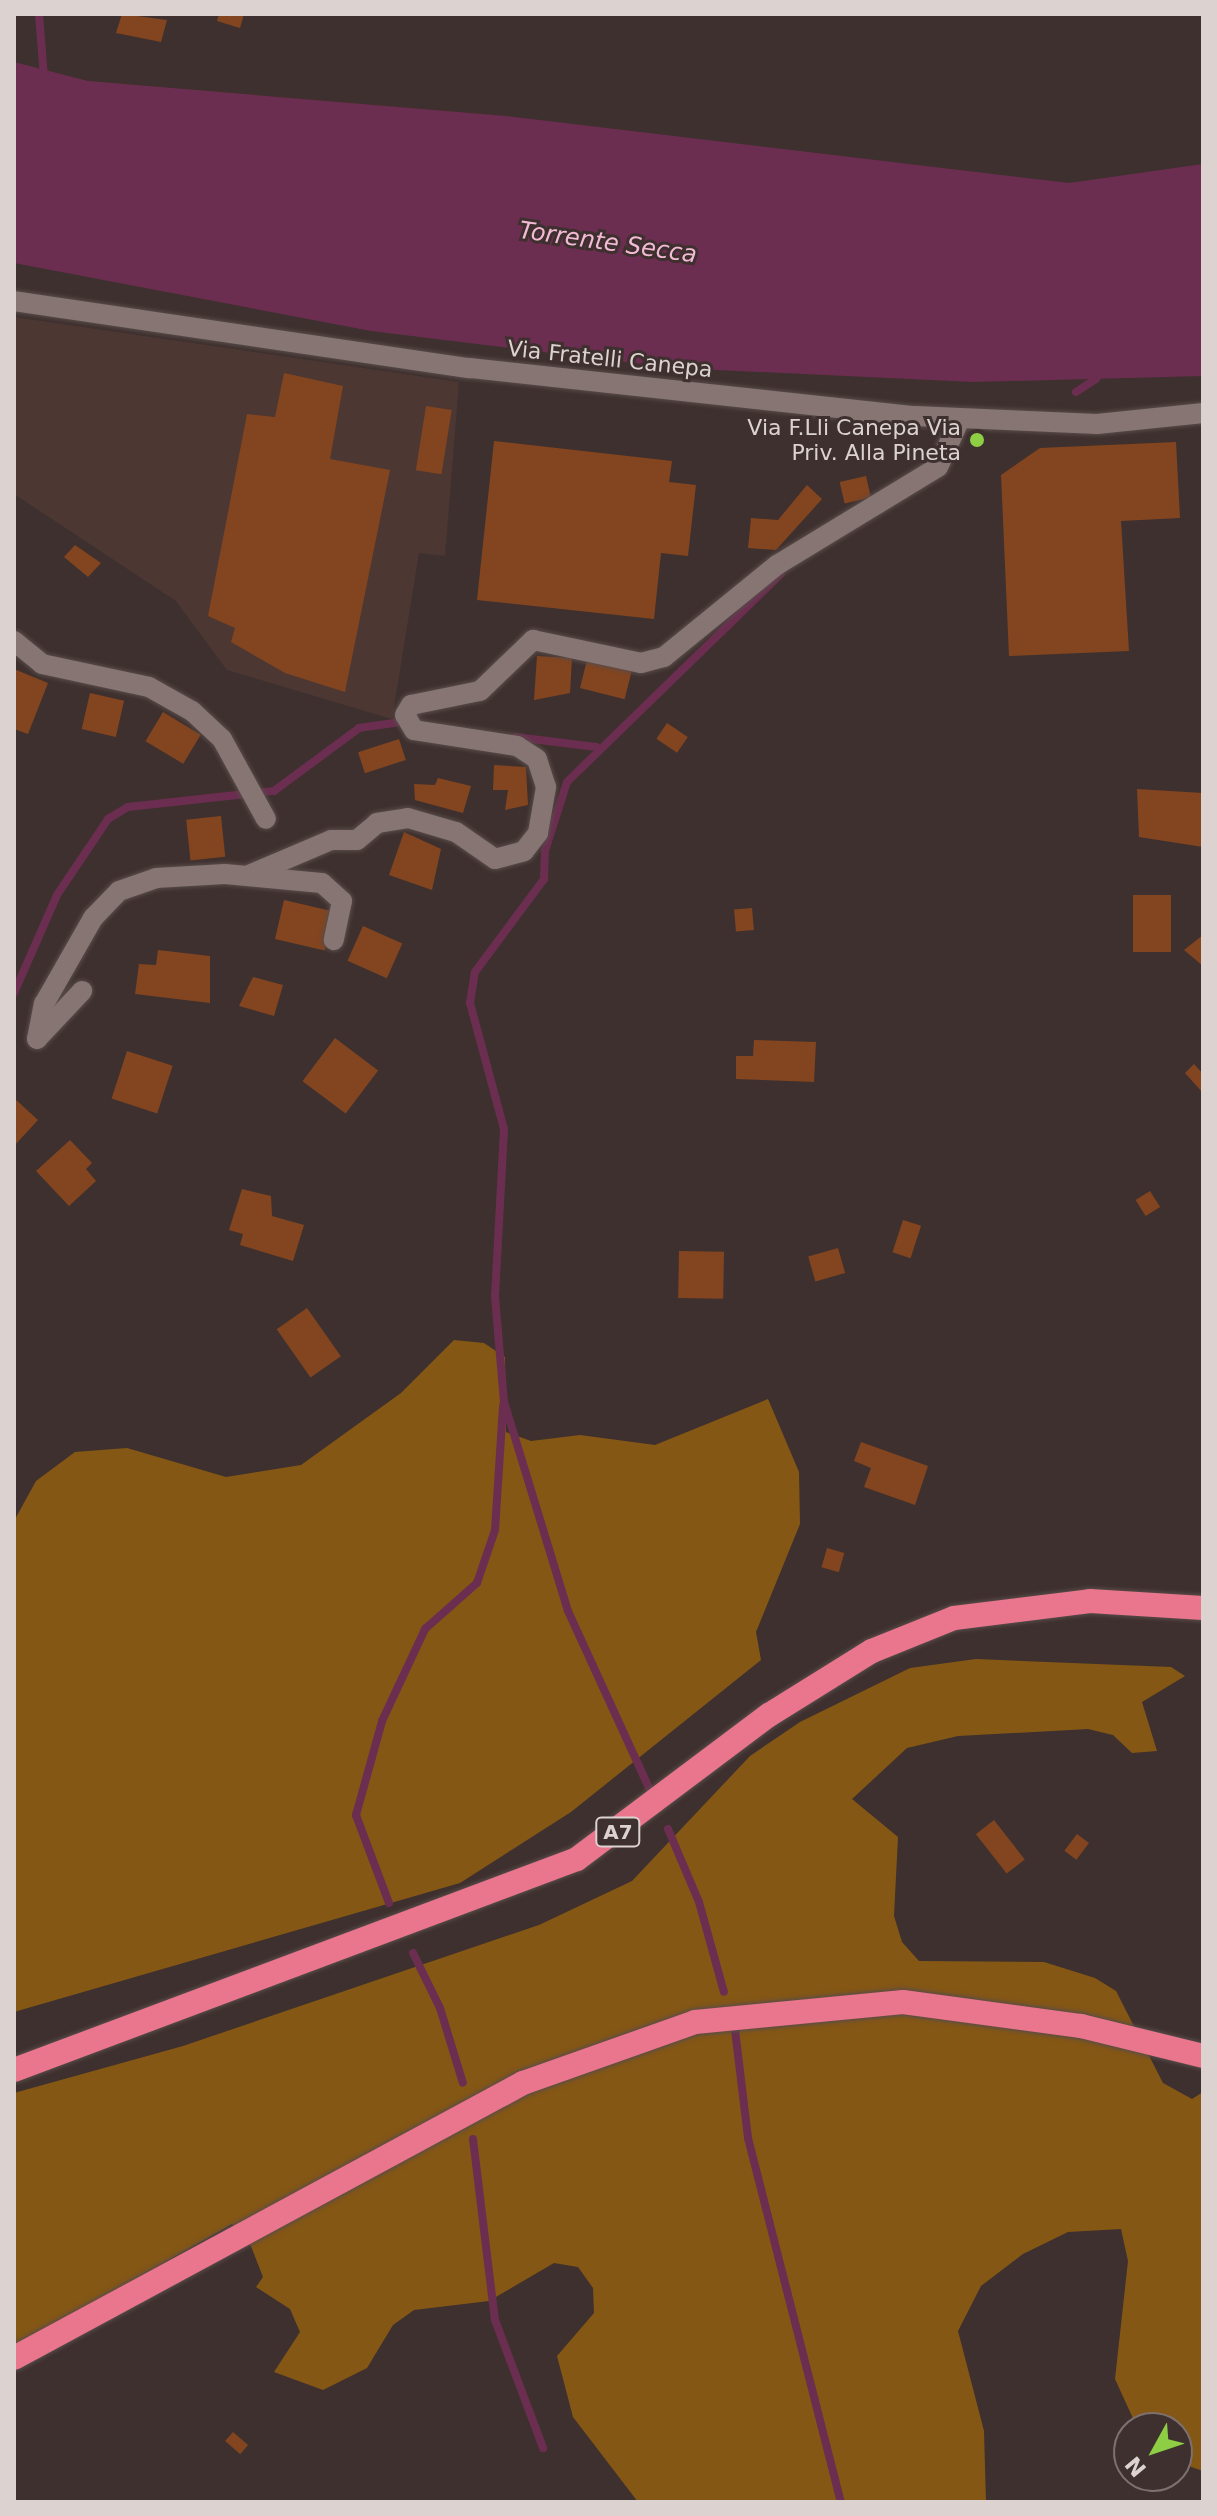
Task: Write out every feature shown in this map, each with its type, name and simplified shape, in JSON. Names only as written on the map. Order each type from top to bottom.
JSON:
[{"type":"highway","name":"A7","points":[[14,2070],[577,1859],[769,1715],[872,1651],[954,1618],[1090,1601],[1203,1608]]},
{"type":"highway","points":[[14,2358],[523,2083],[695,2022],[903,2002],[1081,2026],[1203,2056]]},
{"type":"street","name":"Via Fratelli Canepa","points":[[14,301],[470,368],[960,419],[1097,424],[1203,413]]},
{"type":"street","points":[[249,875],[331,840],[357,840],[377,823],[408,818],[456,832],[495,859],[524,851],[538,833],[546,787],[537,759],[506,743],[414,730],[405,715],[411,705],[480,691],[533,640],[641,663],[664,657],[777,565],[938,467],[960,419]]},
{"type":"street","points":[[14,641],[51,667],[149,687],[192,711],[222,739],[266,819]]},
{"type":"street","points":[[82,991],[37,1039],[44,1004],[108,898],[187,873],[249,875],[274,883],[302,878],[337,892],[342,901],[334,940]]},
{"type":"shaded area","points":[[14,317],[459,382],[445,556],[419,553],[392,719],[227,670],[176,601],[14,494]]},
{"type":"shaded area","points":[[454,1340],[484,1343],[505,1357],[506,1432],[531,1441],[580,1435],[655,1445],[768,1399],[799,1472],[800,1524],[756,1632],[761,1660],[571,1812],[460,1883],[14,2012],[14,1521],[36,1481],[75,1452],[127,1448],[226,1477],[301,1465],[401,1393]]},
{"type":"shaded area","points":[[976,1659],[1171,1667],[1185,1676],[1142,1702],[1157,1751],[1132,1753],[1113,1735],[1088,1729],[958,1736],[907,1748],[852,1799],[898,1837],[894,1916],[902,1942],[919,1961],[1044,1962],[1095,1978],[1116,1991],[1163,2083],[1192,2099],[1203,2092],[1203,2471],[1193,2468],[1193,2412],[1130,2412],[1115,2379],[1128,2261],[1121,2229],[1068,2232],[1023,2254],[981,2286],[958,2331],[984,2431],[986,2502],[638,2502],[573,2417],[557,2356],[594,2313],[593,2288],[578,2267],[554,2263],[489,2301],[414,2310],[393,2325],[367,2368],[323,2390],[274,2372],[300,2332],[290,2309],[256,2287],[263,2277],[247,2236],[232,2224],[14,2348],[14,2093],[183,2046],[539,1925],[632,1881],[750,1756],[800,1722],[910,1668]]},
{"type":"water","name":"Torrente Secca","points":[[14,62],[88,81],[506,116],[1069,183],[1203,164],[1203,376],[973,382],[675,368],[371,331],[14,263]]},
{"type":"building","points":[[122,14],[167,20],[161,42],[116,33]]},
{"type":"building","points":[[219,14],[244,14],[240,28],[217,21]]},
{"type":"building","points":[[284,373],[343,386],[330,459],[390,470],[345,692],[285,673],[231,642],[235,628],[208,616],[247,414],[275,417]]},
{"type":"building","points":[[426,406],[452,410],[442,474],[416,470]]},
{"type":"building","points":[[494,441],[672,461],[669,482],[696,485],[688,556],[661,553],[654,619],[477,600]]},
{"type":"building","points":[[1176,442],[1180,518],[1121,521],[1129,651],[1009,656],[1001,475],[1040,448]]},
{"type":"building","points":[[866,476],[871,497],[845,504],[840,482]]},
{"type":"building","points":[[807,485],[822,499],[776,550],[748,548],[751,518],[778,520]]},
{"type":"building","points":[[75,545],[101,563],[88,577],[64,557]]},
{"type":"building","points":[[537,656],[572,658],[570,693],[534,700]]},
{"type":"building","points":[[588,656],[633,667],[625,699],[580,688]]},
{"type":"building","points":[[14,669],[48,683],[28,734],[14,729]]},
{"type":"building","points":[[90,693],[124,701],[116,737],[82,729]]},
{"type":"building","points":[[163,712],[201,735],[183,764],[145,741]]},
{"type":"building","points":[[667,723],[688,737],[677,753],[656,739]]},
{"type":"building","points":[[399,739],[406,760],[365,773],[358,752]]},
{"type":"building","points":[[494,765],[526,767],[528,805],[505,810],[508,790],[493,790]]},
{"type":"building","points":[[438,778],[471,786],[463,813],[415,800],[414,784],[435,785]]},
{"type":"building","points":[[1137,789],[1203,793],[1203,847],[1139,837]]},
{"type":"building","points":[[221,816],[225,857],[190,860],[186,820]]},
{"type":"building","points":[[404,832],[441,849],[432,890],[389,875]]},
{"type":"building","points":[[1133,895],[1171,895],[1171,952],[1133,952]]},
{"type":"building","points":[[284,900],[334,911],[325,950],[275,939]]},
{"type":"building","points":[[752,908],[754,930],[736,931],[734,910]]},
{"type":"building","points":[[363,926],[402,943],[387,978],[348,961]]},
{"type":"building","points":[[1203,935],[1203,966],[1184,950]]},
{"type":"building","points":[[158,950],[210,956],[210,1003],[135,994],[139,964],[156,965]]},
{"type":"building","points":[[253,977],[283,985],[274,1016],[239,1006]]},
{"type":"building","points":[[335,1038],[378,1070],[346,1114],[303,1081]]},
{"type":"building","points":[[754,1040],[816,1042],[814,1082],[736,1079],[736,1056],[753,1056]]},
{"type":"building","points":[[127,1051],[173,1066],[157,1113],[112,1099]]},
{"type":"building","points":[[1194,1064],[1203,1074],[1203,1093],[1185,1073]]},
{"type":"building","points":[[14,1098],[38,1120],[14,1146]]},
{"type":"building","points":[[70,1140],[92,1163],[86,1169],[96,1181],[69,1206],[36,1171]]},
{"type":"building","points":[[242,1189],[271,1196],[272,1216],[304,1225],[293,1261],[240,1245],[243,1234],[229,1230]]},
{"type":"building","points":[[1150,1191],[1160,1207],[1146,1216],[1136,1200]]},
{"type":"building","points":[[903,1220],[921,1226],[911,1258],[892,1252]]},
{"type":"building","points":[[838,1248],[845,1273],[815,1282],[808,1257]]},
{"type":"building","points":[[679,1251],[724,1252],[723,1299],[678,1298]]},
{"type":"building","points":[[307,1308],[341,1356],[311,1378],[277,1329]]},
{"type":"building","points":[[861,1442],[928,1466],[915,1505],[864,1487],[871,1468],[854,1461]]},
{"type":"building","points":[[827,1548],[844,1553],[839,1572],[821,1567]]},
{"type":"building","points":[[994,1820],[1025,1859],[1007,1874],[976,1834]]},
{"type":"building","points":[[1077,1834],[1089,1843],[1076,1860],[1064,1851]]},
{"type":"building","points":[[233,2432],[248,2445],[240,2454],[225,2441]]},
{"type":"waterway","points":[[39,14],[44,78]]},
{"type":"waterway","points":[[1076,392],[1096,379]]},
{"type":"waterway","points":[[649,1788],[568,1611],[504,1402],[495,1296],[504,1129],[470,1003],[475,972],[544,879],[545,851],[567,782],[781,574]]},
{"type":"waterway","points":[[14,993],[57,895],[108,819],[128,807],[274,791],[359,728],[407,721]]},
{"type":"waterway","points":[[515,737],[596,747]]},
{"type":"waterway","points":[[389,1903],[356,1815],[382,1721],[425,1629],[477,1583],[495,1530],[503,1406]]},
{"type":"waterway","points":[[668,1829],[699,1902],[724,1992]]},
{"type":"waterway","points":[[413,1953],[440,2008],[463,2083]]},
{"type":"waterway","points":[[735,2030],[748,2138],[841,2502]]},
{"type":"waterway","points":[[473,2139],[495,2320],[543,2448]]},
{"type":"place","name":"Via F.Lli Canepa Via Priv. Alla Pineta","points":[[977,440]]}]
